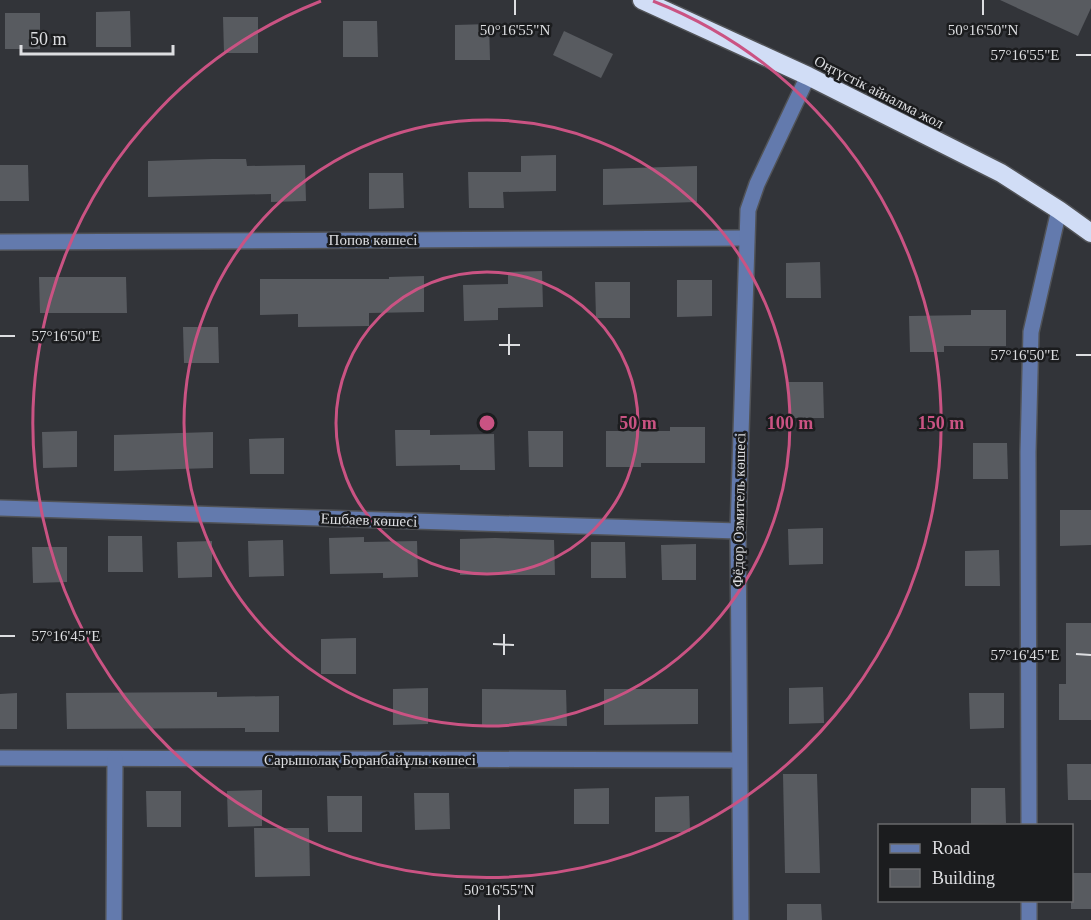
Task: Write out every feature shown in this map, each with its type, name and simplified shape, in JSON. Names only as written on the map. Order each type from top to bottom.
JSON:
[{"type":"highway","name":"Оңтүстік айналма жол","points":[[642,0],[808,76],[1001,173],[1091,233]]},
{"type":"street","name":"Фёдор Озмитель көшесі","points":[[741,920],[738,531],[748,210],[757,184],[808,76]]},
{"type":"street","points":[[1029,824],[1030,332],[1059,210]]},
{"type":"street","name":"Попов көшесі","points":[[0,242],[746,238]]},
{"type":"street","name":"Ешбаев көшесі","points":[[0,508],[738,531]]},
{"type":"street","name":"Сарышолақ Боранбайұлы көшесі","points":[[0,758],[739,760]]},
{"type":"street","points":[[114,920],[115,759]]},
{"type":"street","points":[[1029,902],[1029,920]]},
{"type":"building","points":[[1000,0],[1091,0],[1091,8],[1078,36]]},
{"type":"building","points":[[130,11],[131,47],[96,47],[96,12]]},
{"type":"building","points":[[5,13],[40,13],[40,49],[5,49]]},
{"type":"building","points":[[223,17],[258,17],[258,53],[224,53]]},
{"type":"building","points":[[343,21],[377,21],[378,57],[343,57]]},
{"type":"building","points":[[489,24],[490,60],[455,60],[455,25]]},
{"type":"building","points":[[564,31],[613,54],[601,78],[553,55]]},
{"type":"building","points":[[556,155],[556,191],[503,192],[504,208],[469,208],[468,172],[521,172],[521,156]]},
{"type":"building","points":[[246,159],[247,166],[305,165],[306,201],[271,202],[271,194],[148,197],[148,161]]},
{"type":"building","points":[[0,165],[28,165],[29,201],[0,201]]},
{"type":"building","points":[[697,166],[697,202],[603,205],[603,169]]},
{"type":"building","points":[[369,173],[403,173],[404,208],[369,209]]},
{"type":"building","points":[[820,262],[821,298],[786,298],[786,263]]},
{"type":"building","points":[[542,271],[543,307],[498,308],[498,320],[464,321],[463,285],[508,284],[508,272]]},
{"type":"building","points":[[424,276],[424,312],[369,313],[369,326],[298,327],[298,314],[260,315],[260,279],[389,279],[389,277]]},
{"type":"building","points":[[39,277],[126,277],[127,313],[40,313]]},
{"type":"building","points":[[677,280],[712,280],[712,316],[677,317]]},
{"type":"building","points":[[595,282],[630,282],[630,318],[596,318]]},
{"type":"building","points":[[971,310],[1006,310],[1006,346],[944,346],[944,352],[910,352],[909,316],[971,315]]},
{"type":"building","points":[[183,327],[218,327],[219,363],[184,363]]},
{"type":"building","points":[[788,382],[823,382],[824,418],[789,418]]},
{"type":"building","points":[[670,427],[705,427],[705,463],[641,463],[641,467],[606,467],[606,431],[670,431]]},
{"type":"building","points":[[395,430],[430,430],[430,435],[494,434],[495,470],[460,470],[460,465],[396,466]]},
{"type":"building","points":[[77,431],[77,467],[43,468],[42,432]]},
{"type":"building","points":[[528,431],[563,431],[563,467],[529,467]]},
{"type":"building","points":[[213,432],[213,468],[114,471],[114,435]]},
{"type":"building","points":[[284,438],[284,474],[250,474],[249,439]]},
{"type":"building","points":[[973,443],[1007,443],[1008,479],[973,479]]},
{"type":"building","points":[[1060,510],[1091,510],[1091,545],[1060,546]]},
{"type":"building","points":[[823,528],[823,564],[789,565],[788,529]]},
{"type":"building","points":[[108,536],[142,536],[143,572],[108,572]]},
{"type":"building","points":[[364,537],[364,542],[417,541],[418,577],[383,578],[383,573],[330,574],[329,538]]},
{"type":"building","points":[[460,539],[554,540],[555,575],[460,575]]},
{"type":"building","points":[[283,540],[284,576],[249,577],[248,541]]},
{"type":"building","points":[[212,541],[212,577],[178,578],[177,542]]},
{"type":"building","points":[[591,542],[625,542],[626,578],[591,578]]},
{"type":"building","points":[[696,544],[696,580],[662,580],[661,545]]},
{"type":"building","points":[[32,547],[67,547],[67,582],[33,583]]},
{"type":"building","points":[[999,550],[1000,586],[965,586],[965,551]]},
{"type":"building","points":[[1066,623],[1091,623],[1091,720],[1059,720],[1059,684],[1066,684]]},
{"type":"building","points":[[356,638],[356,674],[321,674],[321,639]]},
{"type":"building","points":[[823,687],[824,723],[789,724],[789,688]]},
{"type":"building","points":[[428,688],[428,724],[393,725],[393,689]]},
{"type":"building","points":[[482,689],[566,690],[567,726],[482,725]]},
{"type":"building","points":[[604,689],[698,689],[698,724],[604,725]]},
{"type":"building","points":[[217,692],[217,697],[279,696],[279,732],[245,732],[245,728],[67,729],[66,693]]},
{"type":"building","points":[[17,693],[17,729],[0,729],[0,694]]},
{"type":"building","points":[[969,693],[1004,693],[1004,728],[970,729]]},
{"type":"building","points":[[1067,764],[1091,764],[1091,800],[1068,800]]},
{"type":"building","points":[[783,774],[817,774],[820,873],[785,873]]},
{"type":"building","points":[[609,788],[609,824],[574,824],[574,789]]},
{"type":"building","points":[[971,788],[1005,788],[1006,823],[971,824]]},
{"type":"building","points":[[262,790],[262,826],[228,827],[227,791]]},
{"type":"building","points":[[146,791],[181,791],[181,827],[147,827]]},
{"type":"building","points":[[414,793],[449,793],[450,829],[415,830]]},
{"type":"building","points":[[327,796],[362,796],[362,832],[328,832]]},
{"type":"building","points":[[689,796],[690,832],[655,832],[655,797]]},
{"type":"building","points":[[254,828],[309,828],[310,876],[255,877]]},
{"type":"building","points":[[1073,873],[1091,873],[1091,909],[1071,909]]},
{"type":"building","points":[[787,904],[821,904],[822,920],[787,920]]}]
